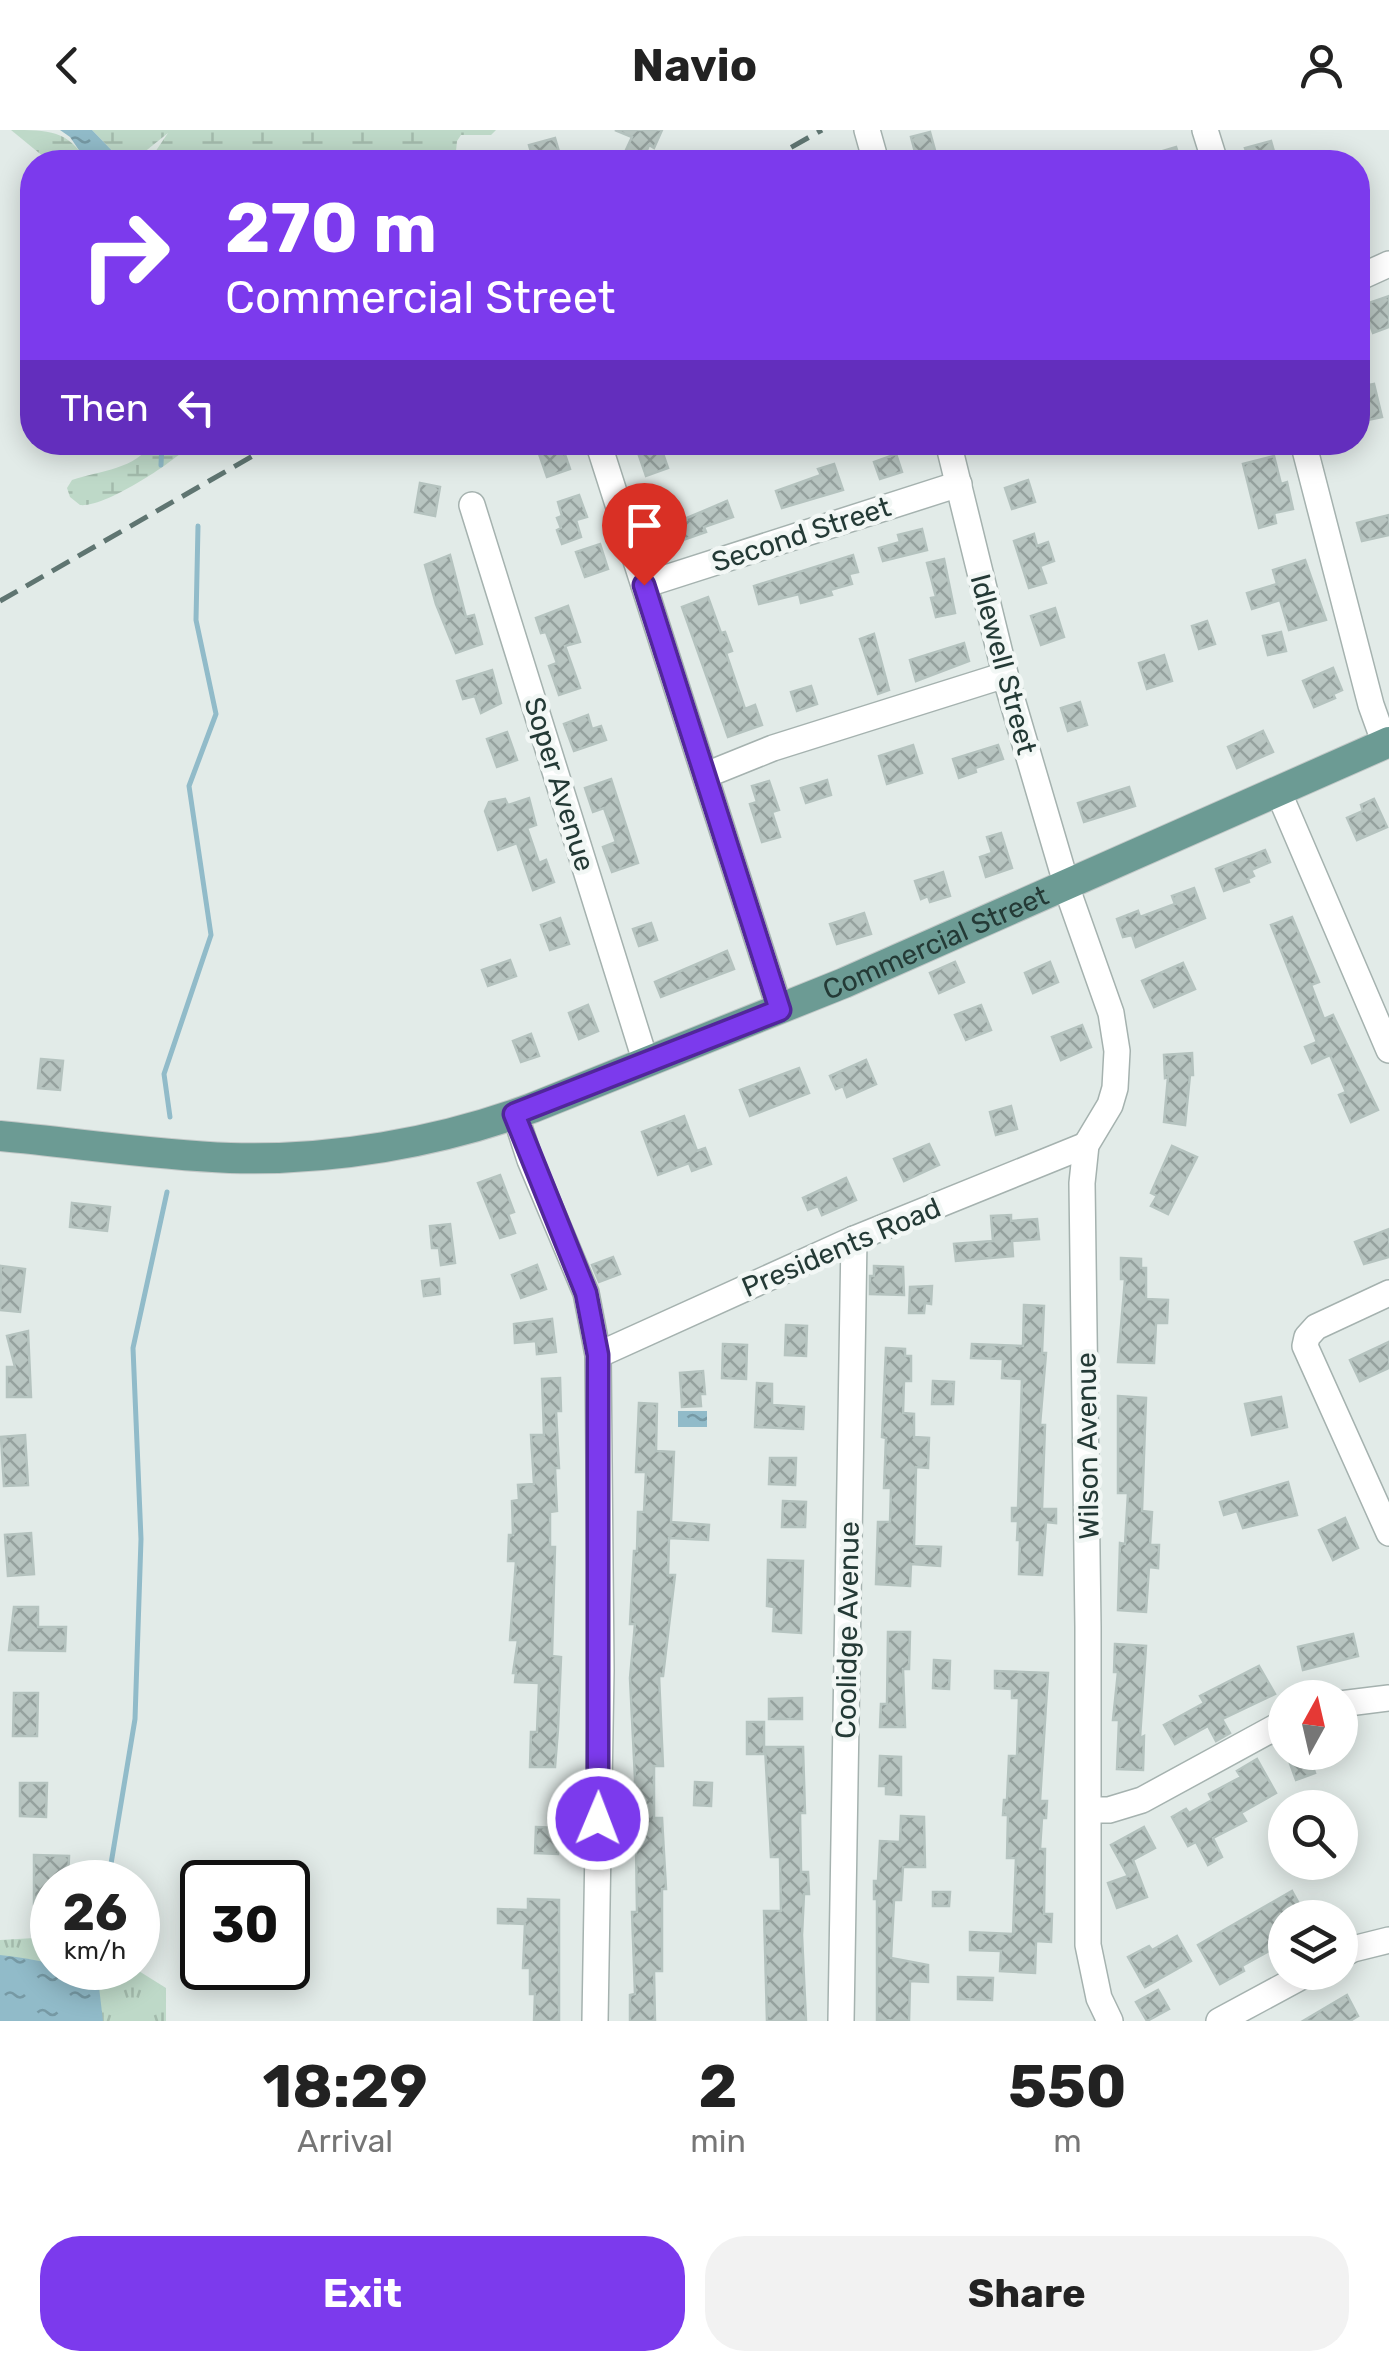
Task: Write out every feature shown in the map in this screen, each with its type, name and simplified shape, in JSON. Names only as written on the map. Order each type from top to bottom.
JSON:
[{"type":"main road","name":"Commercial Street","points":[[0,1136],[262,1158],[410,1142],[514,1114],[780,1010],[1387,742]]},
{"type":"street","points":[[602,455],[780,1010]]},
{"type":"street","name":"Idlewell Street","points":[[951,455],[1005,675],[1066,884]]},
{"type":"street","points":[[1306,455],[1371,705],[1387,742]]},
{"type":"street","name":"Second Street","points":[[644,585],[958,484]]},
{"type":"street","name":"Soper Avenue","points":[[472,505],[646,1063]]},
{"type":"street","points":[[706,775],[808,736],[1005,675]]},
{"type":"street","points":[[1278,791],[1389,1050]]},
{"type":"street","name":"Wilson Avenue","points":[[1066,884],[1111,1012],[1117,1051],[1115,1088],[1086,1145],[1082,1183],[1088,1945],[1099,1998],[1110,2021]]},
{"type":"street","points":[[514,1114],[586,1293],[598,1355],[601,1670],[595,2021]]},
{"type":"street","name":"Presidents Road","points":[[598,1355],[854,1239],[1086,1145]]},
{"type":"street","name":"Coolidge Avenue","points":[[841,2021],[854,1239]]},
{"type":"street","points":[[1389,1294],[1323,1323],[1307,1336],[1306,1353],[1389,1533]]},
{"type":"street","points":[[1358,1702],[1389,1698]]},
{"type":"street","points":[[1089,1810],[1110,1810],[1142,1800],[1268,1731]]},
{"type":"street","points":[[1358,1949],[1389,1940]]},
{"type":"street","points":[[1219,2021],[1277,1990]]},
{"type":"green space","points":[[11,130],[56,134],[79,150],[35,150]]},
{"type":"green space","points":[[92,130],[496,130],[491,135],[461,135],[456,150],[156,150],[168,133],[147,150],[111,150]]},
{"type":"green space","points":[[178,455],[106,499],[80,505],[70,497],[67,488],[72,480],[117,468],[137,458]]},
{"type":"green space","points":[[30,1938],[30,1990],[160,1990],[160,1984],[166,1988],[166,2021],[0,2021],[0,1940]]},
{"type":"water","points":[[60,130],[92,130],[111,150],[79,150]]},
{"type":"water","points":[[678,1411],[707,1411],[707,1427],[678,1427]]},
{"type":"water","points":[[0,1955],[30,1960],[30,1990],[99,1990],[103,2021],[0,2021]]},
{"type":"building","points":[[615,130],[662,130],[654,148],[649,145],[647,150],[626,150],[632,137]]},
{"type":"building","points":[[930,132],[935,150],[914,150],[911,137]]},
{"type":"building","points":[[555,138],[558,150],[530,150],[529,145]]},
{"type":"building","points":[[1271,141],[1274,150],[1246,150]]},
{"type":"building","points":[[1389,296],[1389,327],[1373,333],[1370,303]]},
{"type":"building","points":[[1374,384],[1382,417],[1370,420],[1370,385]]},
{"type":"building","points":[[539,455],[565,455],[570,469],[547,477]]},
{"type":"building","points":[[639,455],[664,455],[668,468],[646,476]]},
{"type":"building","points":[[896,455],[902,472],[880,479],[874,462]]},
{"type":"building","points":[[1274,456],[1281,484],[1287,482],[1293,509],[1274,513],[1276,523],[1259,528],[1243,464]]},
{"type":"building","points":[[834,464],[843,490],[782,508],[776,491],[821,475],[818,469]]},
{"type":"building","points":[[1028,480],[1035,502],[1012,509],[1005,488]]},
{"type":"building","points":[[420,483],[440,487],[435,516],[415,512]]},
{"type":"building","points":[[579,495],[587,517],[576,520],[581,537],[562,544],[557,530],[561,528],[557,518],[562,516],[558,502]]},
{"type":"building","points":[[727,501],[733,517],[704,527],[706,532],[666,546],[655,513],[677,505],[682,520]]},
{"type":"building","points":[[1389,515],[1389,535],[1362,541],[1357,523]]},
{"type":"building","points":[[922,529],[927,550],[883,561],[879,548],[900,542],[898,535]]},
{"type":"building","points":[[1034,534],[1037,546],[1048,542],[1054,561],[1040,566],[1046,583],[1029,588],[1014,541]]},
{"type":"building","points":[[600,544],[608,569],[585,577],[576,552]]},
{"type":"building","points":[[450,555],[466,617],[474,615],[482,644],[456,653],[425,565]]},
{"type":"building","points":[[853,555],[858,572],[849,574],[852,584],[830,590],[832,595],[801,603],[799,594],[759,604],[754,586]]},
{"type":"building","points":[[944,559],[955,613],[936,617],[931,598],[936,597],[927,563]]},
{"type":"building","points":[[1305,560],[1326,620],[1289,630],[1280,600],[1252,609],[1247,593],[1277,584],[1273,570]]},
{"type":"building","points":[[708,597],[732,651],[726,653],[745,709],[755,705],[762,725],[728,737],[682,607]]},
{"type":"building","points":[[568,606],[580,642],[565,646],[580,688],[559,695],[549,666],[557,663],[546,632],[541,633],[536,618]]},
{"type":"building","points":[[1055,608],[1064,637],[1041,645],[1031,616]]},
{"type":"building","points":[[1207,621],[1215,644],[1199,649],[1192,626]]},
{"type":"building","points":[[1281,632],[1286,651],[1268,655],[1263,636]]},
{"type":"building","points":[[874,634],[889,690],[878,694],[860,639]]},
{"type":"building","points":[[964,643],[969,661],[916,681],[910,660]]},
{"type":"building","points":[[1164,655],[1172,681],[1147,689],[1139,663]]},
{"type":"building","points":[[1333,668],[1342,690],[1333,694],[1335,698],[1314,707],[1303,681]]},
{"type":"building","points":[[492,670],[501,703],[481,713],[475,696],[463,699],[457,681]]},
{"type":"building","points":[[811,686],[817,704],[797,711],[791,692]]},
{"type":"building","points":[[1080,702],[1087,725],[1068,731],[1061,708]]},
{"type":"building","points":[[588,715],[592,729],[601,726],[606,740],[574,751],[564,724]]},
{"type":"building","points":[[1263,731],[1273,752],[1237,768],[1228,747]]},
{"type":"building","points":[[507,732],[517,760],[497,767],[487,739]]},
{"type":"building","points":[[913,745],[922,773],[887,784],[879,756]]},
{"type":"building","points":[[998,745],[1003,759],[959,778],[953,759]]},
{"type":"building","points":[[611,779],[638,863],[612,872],[603,847],[616,842],[604,808],[593,812],[585,788]]},
{"type":"building","points":[[827,780],[831,795],[806,803],[801,788]]},
{"type":"building","points":[[769,781],[779,810],[772,812],[780,837],[762,842],[750,804],[757,802],[752,786]]},
{"type":"building","points":[[1129,787],[1135,806],[1084,822],[1078,803]]},
{"type":"building","points":[[529,798],[536,825],[527,828],[539,863],[546,860],[554,882],[533,890],[517,843],[498,850],[485,811],[489,802],[505,799],[508,805]]},
{"type":"building","points":[[1374,799],[1387,827],[1357,840],[1347,818],[1363,811],[1361,805]]},
{"type":"building","points":[[1001,833],[1012,868],[986,877],[980,857],[992,853],[987,837]]},
{"type":"building","points":[[1265,850],[1270,862],[1251,870],[1254,876],[1249,882],[1224,891],[1216,869]]},
{"type":"building","points":[[943,872],[950,896],[930,902],[928,896],[921,899],[915,881]]},
{"type":"building","points":[[1194,888],[1205,918],[1136,947],[1132,935],[1123,937],[1117,919],[1138,911],[1140,917],[1175,904],[1172,896]]},
{"type":"building","points":[[864,913],[871,934],[837,944],[830,924]]},
{"type":"building","points":[[1292,917],[1319,982],[1311,985],[1324,1019],[1333,1015],[1378,1110],[1351,1122],[1339,1095],[1346,1092],[1330,1055],[1312,1063],[1305,1047],[1317,1042],[1271,925]]},
{"type":"building","points":[[560,918],[569,944],[550,950],[541,925]]},
{"type":"building","points":[[651,923],[657,940],[639,946],[633,929]]},
{"type":"building","points":[[727,951],[734,969],[661,997],[655,982]]},
{"type":"building","points":[[510,960],[516,976],[488,986],[482,970]]},
{"type":"building","points":[[955,962],[964,982],[939,993],[930,973]]},
{"type":"building","points":[[1050,962],[1058,982],[1033,993],[1025,973]]},
{"type":"building","points":[[1183,963],[1195,989],[1154,1007],[1142,981]]},
{"type":"building","points":[[588,1005],[598,1031],[579,1039],[569,1013]]},
{"type":"building","points":[[981,1005],[991,1030],[966,1040],[955,1015]]},
{"type":"building","points":[[1082,1025],[1091,1047],[1061,1060],[1052,1037]]},
{"type":"building","points":[[531,1034],[539,1056],[521,1062],[513,1041]]},
{"type":"building","points":[[1192,1053],[1193,1075],[1185,1125],[1164,1122],[1168,1077],[1165,1078],[1164,1055]]},
{"type":"building","points":[[41,1059],[63,1061],[60,1090],[38,1088]]},
{"type":"building","points":[[866,1060],[876,1084],[847,1097],[843,1086],[836,1089],[830,1076]]},
{"type":"building","points":[[799,1068],[809,1093],[750,1116],[740,1090]]},
{"type":"building","points":[[1011,1106],[1017,1129],[996,1135],[990,1112]]},
{"type":"building","points":[[684,1116],[697,1151],[705,1148],[711,1164],[692,1171],[689,1163],[658,1175],[642,1132]]},
{"type":"building","points":[[929,1144],[939,1165],[904,1181],[894,1159]]},
{"type":"building","points":[[1172,1146],[1197,1157],[1168,1214],[1151,1206],[1157,1196],[1151,1193]]},
{"type":"building","points":[[500,1175],[514,1212],[508,1214],[515,1233],[500,1238],[478,1183]]},
{"type":"building","points":[[846,1178],[856,1200],[822,1215],[818,1206],[808,1210],[803,1198]]},
{"type":"building","points":[[72,1203],[110,1207],[107,1231],[70,1227]]},
{"type":"building","points":[[1011,1215],[1011,1221],[1037,1219],[1039,1239],[1012,1241],[1013,1256],[956,1261],[954,1244],[993,1241],[991,1216]]},
{"type":"building","points":[[450,1224],[455,1263],[441,1265],[439,1248],[432,1248],[430,1226]]},
{"type":"building","points":[[1389,1229],[1389,1257],[1364,1264],[1355,1242]]},
{"type":"building","points":[[613,1257],[620,1274],[599,1282],[592,1265]]},
{"type":"building","points":[[1121,1258],[1141,1259],[1141,1268],[1146,1268],[1146,1299],[1168,1300],[1167,1323],[1156,1323],[1154,1363],[1118,1362],[1125,1279],[1121,1279]]},
{"type":"building","points":[[537,1265],[546,1289],[521,1298],[512,1275]]},
{"type":"building","points":[[1,1266],[25,1269],[20,1312],[0,1310]]},
{"type":"building","points":[[874,1266],[903,1267],[904,1295],[870,1294]]},
{"type":"building","points":[[439,1279],[440,1294],[424,1296],[422,1281]]},
{"type":"building","points":[[932,1286],[931,1304],[925,1303],[924,1313],[909,1313],[910,1287]]},
{"type":"building","points":[[1024,1305],[1044,1306],[1042,1509],[1056,1509],[1056,1523],[1046,1522],[1042,1575],[1019,1574],[1018,1521],[1012,1521],[1012,1508],[1018,1508],[1022,1379],[1002,1378],[1003,1359],[971,1358],[972,1344],[1023,1346]]},
{"type":"building","points":[[552,1319],[556,1352],[537,1354],[536,1341],[515,1343],[514,1324]]},
{"type":"building","points":[[786,1325],[807,1326],[806,1356],[785,1355]]},
{"type":"building","points":[[28,1331],[31,1397],[7,1397],[7,1367],[15,1367],[7,1336]]},
{"type":"building","points":[[1389,1342],[1389,1368],[1360,1381],[1350,1360]]},
{"type":"building","points":[[723,1344],[747,1345],[746,1379],[722,1378]]},
{"type":"building","points":[[886,1348],[905,1349],[905,1356],[911,1356],[911,1381],[904,1381],[903,1413],[914,1414],[914,1437],[929,1438],[928,1468],[916,1467],[914,1546],[941,1547],[940,1566],[911,1564],[910,1586],[876,1584],[878,1522],[890,1522],[891,1488],[884,1488],[886,1438],[882,1437]]},
{"type":"building","points":[[703,1371],[705,1394],[700,1394],[701,1406],[682,1407],[680,1373]]},
{"type":"building","points":[[560,1378],[561,1411],[556,1411],[557,1511],[550,1512],[550,1547],[555,1547],[552,1656],[561,1657],[558,1729],[555,1767],[530,1767],[531,1732],[537,1732],[539,1683],[515,1682],[513,1673],[518,1640],[510,1640],[516,1561],[508,1561],[509,1535],[513,1535],[512,1501],[519,1500],[518,1485],[534,1484],[531,1435],[544,1435],[542,1379]]},
{"type":"building","points":[[933,1381],[954,1382],[953,1404],[932,1404]]},
{"type":"building","points":[[757,1383],[772,1384],[772,1405],[804,1407],[803,1429],[755,1427]]},
{"type":"building","points":[[1118,1396],[1146,1398],[1142,1511],[1152,1512],[1150,1545],[1159,1545],[1158,1568],[1149,1567],[1146,1612],[1118,1610],[1120,1543],[1125,1544],[1128,1493],[1118,1493]]},
{"type":"building","points":[[1281,1397],[1287,1427],[1252,1435],[1245,1404]]},
{"type":"building","points":[[639,1403],[657,1404],[656,1451],[674,1452],[671,1522],[709,1525],[708,1540],[669,1538],[668,1575],[675,1575],[663,1676],[659,1676],[663,1766],[654,1766],[654,1818],[662,1818],[666,1889],[662,1889],[662,1971],[654,1971],[655,2021],[630,2021],[630,1995],[635,1994],[632,1912],[637,1912],[636,1846],[632,1846],[635,1779],[630,1678],[635,1624],[630,1624],[638,1512],[644,1512],[646,1472],[636,1472]]},
{"type":"building","points":[[25,1435],[28,1485],[4,1486],[1,1437]]},
{"type":"building","points":[[770,1458],[796,1458],[795,1485],[769,1484]]},
{"type":"building","points":[[1288,1482],[1297,1515],[1243,1528],[1237,1511],[1224,1515],[1220,1502]]},
{"type":"building","points":[[783,1501],[806,1502],[805,1527],[782,1527]]},
{"type":"building","points":[[1345,1518],[1358,1548],[1333,1560],[1319,1530]]},
{"type":"building","points":[[31,1533],[34,1574],[8,1576],[5,1535]]},
{"type":"building","points":[[768,1560],[803,1561],[801,1633],[773,1631],[774,1607],[767,1606]]},
{"type":"building","points":[[14,1607],[38,1607],[38,1627],[66,1627],[65,1651],[9,1650]]},
{"type":"building","points":[[888,1632],[910,1632],[909,1669],[903,1669],[905,1727],[880,1727],[881,1704],[887,1704]]},
{"type":"building","points":[[1353,1634],[1358,1656],[1303,1670],[1298,1647]]},
{"type":"building","points":[[1115,1644],[1146,1646],[1140,1738],[1144,1736],[1143,1770],[1117,1769],[1119,1720],[1113,1720],[1118,1672],[1114,1672]]},
{"type":"building","points":[[934,1660],[950,1661],[949,1689],[933,1688]]},
{"type":"building","points":[[1259,1666],[1268,1682],[1268,1697],[1222,1719],[1230,1733],[1216,1741],[1208,1726],[1175,1744],[1164,1725],[1204,1703],[1200,1696]]},
{"type":"building","points":[[995,1671],[1048,1673],[1040,1801],[1047,1801],[1040,1849],[1045,1849],[1044,1914],[1052,1914],[1051,1942],[1036,1941],[1035,1973],[1000,1971],[1001,1951],[970,1950],[970,1932],[1013,1934],[1016,1858],[1007,1858],[1008,1815],[1003,1815],[1009,1756],[1017,1756],[1019,1698],[1012,1698],[1012,1689],[995,1688]]},
{"type":"building","points":[[14,1693],[38,1693],[37,1736],[13,1736]]},
{"type":"building","points":[[802,1698],[802,1719],[769,1719],[769,1699]]},
{"type":"building","points":[[747,1722],[764,1722],[764,1754],[747,1754]]},
{"type":"building","points":[[765,1747],[803,1747],[805,1813],[800,1813],[801,1872],[808,1872],[809,1894],[804,1894],[802,1935],[806,2021],[767,2021],[764,1911],[781,1911],[780,1857],[771,1857]]},
{"type":"building","points":[[880,1756],[901,1757],[901,1795],[886,1794],[886,1786],[879,1786]]},
{"type":"building","points":[[1257,1759],[1274,1790],[1268,1790],[1268,1798],[1241,1813],[1246,1821],[1213,1838],[1222,1857],[1208,1865],[1196,1842],[1188,1846],[1172,1817],[1212,1800],[1209,1794],[1241,1777],[1237,1771]]},
{"type":"building","points":[[1292,1770],[1314,1770],[1315,1773],[1296,1780]]},
{"type":"building","points":[[695,1782],[712,1783],[711,1806],[694,1805]]},
{"type":"building","points":[[20,1783],[47,1783],[46,1817],[20,1816]]},
{"type":"building","points":[[901,1816],[924,1817],[925,1867],[903,1867],[901,1900],[894,1900],[891,1958],[928,1965],[928,1982],[910,1981],[909,2021],[877,2020],[874,1881],[878,1881],[880,1841],[900,1842]]},
{"type":"building","points":[[536,1827],[559,1828],[558,1854],[535,1853]]},
{"type":"building","points":[[1144,1827],[1155,1848],[1133,1860],[1147,1897],[1117,1908],[1108,1883],[1128,1876],[1111,1845]]},
{"type":"building","points":[[34,1855],[69,1856],[69,1860],[34,1860]]},
{"type":"building","points":[[1292,1891],[1297,1900],[1276,1900]]},
{"type":"building","points":[[933,1892],[950,1892],[949,1906],[933,1906]]},
{"type":"building","points":[[528,1899],[559,1900],[559,2021],[534,2021],[535,1994],[530,1994],[530,1968],[523,1968],[525,1924],[498,1923],[498,1909],[528,1910]]},
{"type":"building","points":[[1268,1905],[1268,1951],[1242,1966],[1244,1971],[1220,1984],[1198,1945]]},
{"type":"building","points":[[1177,1936],[1191,1961],[1145,1987],[1128,1957],[1149,1946],[1152,1950]]},
{"type":"building","points":[[958,1977],[993,1978],[992,2000],[958,1999]]},
{"type":"building","points":[[1158,1990],[1169,2009],[1147,2021],[1136,2002]]},
{"type":"building","points":[[1347,1995],[1358,2016],[1350,2021],[1303,2021]]},
{"type":"waterway","points":[[161,455],[161,465]]},
{"type":"waterway","points":[[170,1117],[164,1074],[211,935],[189,786],[216,714],[196,620],[198,526]]},
{"type":"waterway","points":[[112,1860],[135,1719],[141,1539],[133,1348],[167,1192]]},
{"type":"railway","points":[[786,150],[822,130]]},
{"type":"railway","points":[[0,601],[254,455]]},
{"type":"route","points":[[598,1819],[598,1355],[586,1293],[514,1114],[780,1010],[644,585]]}]
